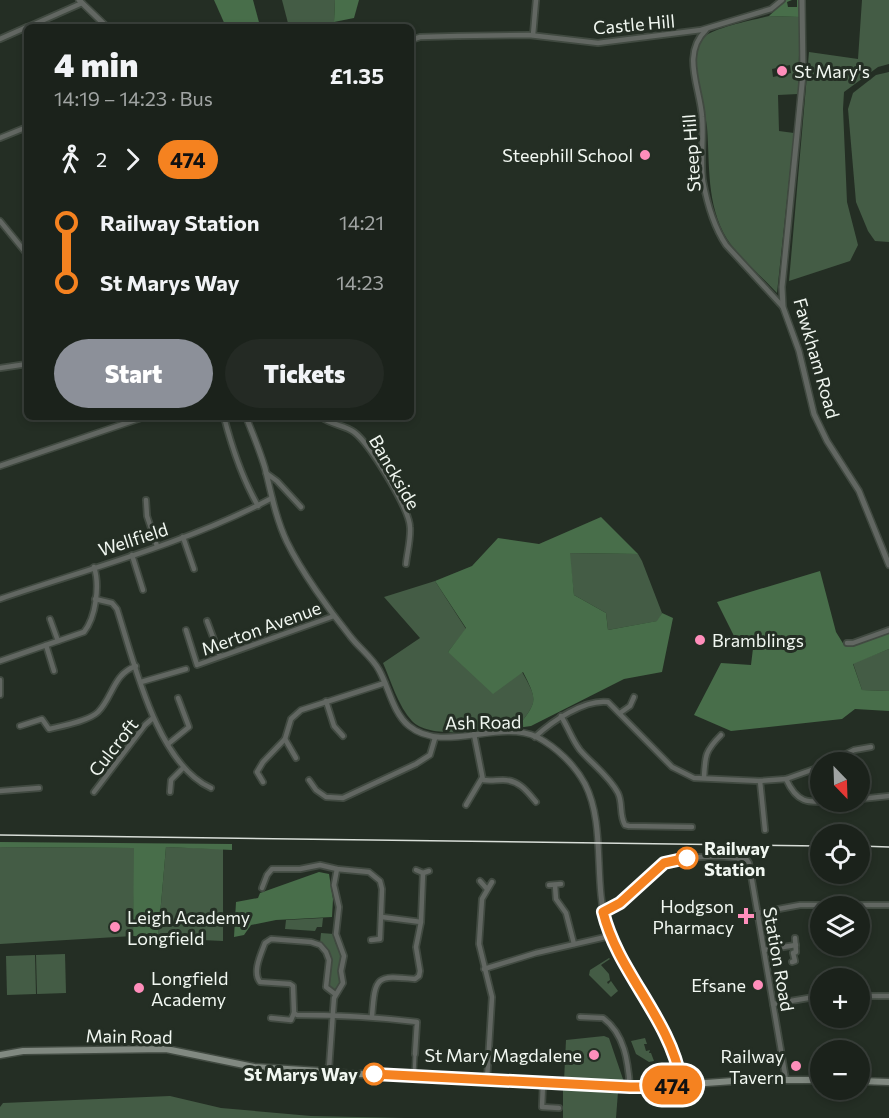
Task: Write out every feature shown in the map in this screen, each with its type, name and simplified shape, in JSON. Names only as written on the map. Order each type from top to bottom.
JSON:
[{"type":"main road","name":"Main Road","points":[[0,1055],[23,1051],[166,1049],[254,1067],[320,1071],[329,1068],[338,1073],[630,1087],[661,1087],[681,1081],[692,1084],[810,1080]]},
{"type":"main road","points":[[870,1081],[889,1082]]},
{"type":"street","points":[[533,35],[536,0]]},
{"type":"street","name":"Castle Hill","points":[[414,39],[492,34],[533,35],[598,43],[708,28],[771,9],[782,0]]},
{"type":"street","name":"Fawkham Road","points":[[802,0],[803,74],[782,287],[783,308],[799,351],[814,414],[827,441],[859,491],[889,566]]},
{"type":"street","points":[[33,24],[81,2],[104,24]]},
{"type":"street","points":[[0,39],[24,28]]},
{"type":"street","points":[[695,43],[708,28]]},
{"type":"street","name":"Steep Hill","points":[[690,32],[695,43],[694,71],[702,118],[703,180],[711,214],[720,237],[726,245],[783,308]]},
{"type":"street","points":[[0,138],[24,128]]},
{"type":"street","points":[[1,225],[24,251]]},
{"type":"street","points":[[0,368],[24,364]]},
{"type":"street","points":[[0,466],[135,420]]},
{"type":"street","points":[[225,420],[239,467],[258,506]]},
{"type":"street","name":"Ash Road","points":[[249,420],[287,543],[334,616],[379,670],[398,711],[407,724],[419,733],[435,738],[520,733],[535,736],[564,757],[578,773],[588,791],[596,823],[598,879],[603,912],[610,936],[662,1026],[677,1063],[681,1081]]},
{"type":"street","name":"Banckside","points":[[325,420],[352,430],[365,442],[378,461],[410,526],[405,564]]},
{"type":"street","points":[[266,473],[277,481],[301,507]]},
{"type":"street","name":"Wellfield","points":[[0,599],[183,537],[246,513],[272,498]]},
{"type":"street","points":[[146,500],[147,516],[157,546]]},
{"type":"street","points":[[183,537],[194,569]]},
{"type":"street","points":[[132,555],[143,590]]},
{"type":"street","points":[[0,660],[84,632],[90,625],[98,587],[94,567]]},
{"type":"street","points":[[95,599],[112,603],[117,609],[153,718],[168,744],[183,768],[196,780],[211,788]]},
{"type":"street","name":"Merton Avenue","points":[[186,630],[197,665],[334,616]]},
{"type":"street","points":[[50,619],[58,641]]},
{"type":"street","points":[[207,621],[220,657]]},
{"type":"street","points":[[847,643],[889,630]]},
{"type":"street","points":[[46,645],[54,671]]},
{"type":"street","points":[[20,726],[42,719],[49,729],[89,717],[98,712],[124,670],[136,666]]},
{"type":"street","name":"Merton Avenue","points":[[141,682],[186,669]]},
{"type":"street","points":[[0,680],[0,695]]},
{"type":"street","points":[[263,782],[257,772],[263,762],[285,739],[291,719],[301,710],[385,683]]},
{"type":"street","points":[[620,713],[630,706],[634,697]]},
{"type":"street","points":[[168,744],[189,727],[178,698]]},
{"type":"street","points":[[326,701],[334,726],[343,736]]},
{"type":"street","points":[[535,736],[561,716],[597,701],[608,702],[672,767],[694,778],[786,780],[810,771]]},
{"type":"street","points":[[561,716],[578,747],[616,789],[621,800],[622,820],[625,825],[692,827]]},
{"type":"street","name":"Culcroft","points":[[94,792],[153,718]]},
{"type":"street","points":[[466,805],[482,778],[474,734]]},
{"type":"street","points":[[704,778],[705,756],[709,746],[721,735]]},
{"type":"street","points":[[309,780],[316,790],[326,797],[343,798],[416,764],[430,755],[435,738]]},
{"type":"street","points":[[285,739],[296,758]]},
{"type":"street","points":[[850,752],[870,747]]},
{"type":"street","points":[[170,792],[171,780],[183,768]]},
{"type":"street","points":[[482,778],[487,781],[514,782],[522,786],[536,802]]},
{"type":"street","points":[[786,780],[798,799],[810,802]]},
{"type":"street","points":[[760,781],[765,830]]},
{"type":"street","points":[[0,791],[11,792],[39,788]]},
{"type":"street","points":[[870,798],[889,796]]},
{"type":"street","points":[[527,802],[532,797]]},
{"type":"street","name":"Station Road","points":[[603,912],[620,903],[664,863],[703,858],[748,861],[786,1080]]},
{"type":"street","points":[[262,888],[272,869],[300,869],[320,865],[369,872],[380,881],[382,889],[380,939],[371,940]]},
{"type":"street","points":[[329,1068],[335,994],[343,985],[341,969],[344,956],[336,934],[339,907],[334,885],[337,869]]},
{"type":"street","points":[[372,1016],[375,986],[380,980],[387,976],[415,979],[419,976],[416,947],[426,872],[416,870]]},
{"type":"street","points":[[480,881],[487,889]]},
{"type":"street","points":[[488,1080],[492,999],[479,944],[482,899],[492,882]]},
{"type":"street","points":[[549,885],[558,885],[556,898],[566,912],[574,944]]},
{"type":"street","points":[[757,913],[800,905],[889,905]]},
{"type":"street","points":[[382,917],[421,922]]},
{"type":"street","points":[[484,969],[529,955],[610,936]]},
{"type":"street","points":[[792,962],[795,962],[793,953],[796,952],[795,938]]},
{"type":"street","points":[[271,1018],[291,1020],[294,1013],[293,986],[260,982],[257,978],[265,943],[272,939],[311,942],[322,947],[329,960],[326,986],[335,994]]},
{"type":"street","points":[[764,951],[796,945]]},
{"type":"street","points":[[870,996],[889,996]]},
{"type":"street","points":[[773,1004],[810,998]]},
{"type":"street","points":[[294,1013],[357,1018],[372,1016],[417,1022],[414,1076]]},
{"type":"street","points":[[580,1017],[603,1018],[616,1032],[628,1060],[630,1087]]},
{"type":"street","points":[[543,1083],[542,1107],[560,1108]]},
{"type":"green space","points":[[214,0],[253,0],[259,24],[225,24]]},
{"type":"green space","points":[[282,0],[335,0],[334,22],[288,24]]},
{"type":"green space","points":[[335,0],[359,0],[354,18],[334,22]]},
{"type":"green space","points":[[786,0],[792,0],[787,2],[788,7],[797,7],[797,0],[799,0],[800,17],[769,16]]},
{"type":"green space","points":[[862,0],[889,0],[889,64],[878,67],[844,92],[847,202],[858,245],[850,261],[789,281],[809,52],[858,59]]},
{"type":"green space","points":[[769,16],[800,17],[798,94],[778,95],[779,131],[794,133],[777,293],[727,239],[715,212],[709,170],[707,127],[697,67],[699,44],[709,33]],"holes":[[[790,65],[791,73],[773,77],[772,69]]]},
{"type":"green space","points":[[889,72],[889,242],[875,241],[868,231],[856,202],[848,109],[853,93],[876,75]]},
{"type":"green space","points":[[601,517],[638,554],[570,553],[574,595],[606,613],[608,630],[657,621],[662,613],[673,618],[662,672],[624,679],[531,726],[517,728],[533,702],[531,690],[523,672],[493,694],[448,652],[466,628],[435,581],[472,566],[498,538],[539,544]]},
{"type":"green space","points":[[569,553],[638,554],[662,613],[658,621],[608,630],[606,613],[574,595]]},
{"type":"green space","points":[[820,571],[836,632],[844,645],[853,646],[889,633],[889,649],[853,664],[862,690],[889,691],[889,711],[855,709],[842,719],[731,731],[694,715],[721,663],[751,665],[754,640],[734,636],[717,602]]},
{"type":"green space","points":[[435,581],[466,629],[448,652],[522,672],[531,690],[533,701],[529,712],[517,728],[477,732],[432,730],[420,727],[412,721],[403,708],[383,663],[420,638],[384,597]]},
{"type":"green space","points":[[889,649],[889,691],[862,690],[853,663]]},
{"type":"green space","points":[[0,842],[232,844],[232,850],[166,847],[158,938],[133,936],[134,848],[0,847]]},
{"type":"green space","points":[[0,847],[135,848],[133,936],[0,944]]},
{"type":"green space","points":[[166,847],[223,849],[223,941],[158,938]]},
{"type":"green space","points":[[319,872],[329,874],[333,899],[332,917],[276,920],[251,925],[244,935],[234,937],[236,902],[258,898],[260,893]]},
{"type":"green space","points":[[323,918],[322,927],[317,927],[315,931],[285,929],[286,920]]},
{"type":"green space","points":[[321,933],[334,934],[341,955],[339,969],[341,984],[334,990],[328,987],[331,962],[320,943]]},
{"type":"green space","points":[[65,954],[66,993],[37,994],[36,955]]},
{"type":"green space","points":[[35,955],[36,994],[7,995],[6,956]]},
{"type":"green space","points":[[609,958],[601,965],[609,974],[608,984],[611,981],[618,991],[611,997],[589,975],[590,970]]},
{"type":"green space","points":[[604,1036],[609,1038],[625,1085],[564,1081],[566,1040]]},
{"type":"green space","points":[[645,1038],[646,1051],[650,1050],[649,1053],[654,1061],[649,1062],[636,1054],[631,1041]]},
{"type":"green space","points":[[563,1089],[618,1092],[616,1118],[563,1118]]},
{"type":"green space","points":[[170,1096],[221,1108],[311,1116],[405,1118],[0,1118],[0,1107],[3,1103]]},
{"type":"railway","points":[[0,835],[810,846]]},
{"type":"railway","points":[[870,846],[889,847]]},
{"type":"bus line","name":"474","points":[[374,1074],[630,1087],[661,1087],[681,1081],[677,1063],[664,1032],[611,940],[603,912],[610,910],[629,896],[664,863],[687,858]]},
{"type":"place","name":"St Mary's","points":[[782,71]]},
{"type":"place","name":"Steephill School","points":[[645,155]]},
{"type":"place","name":"Bramblings","points":[[700,640]]},
{"type":"place","name":"Railway Station","points":[[687,858]]},
{"type":"place","name":"Hodgson Pharmacy","points":[[746,916]]},
{"type":"place","name":"Leigh Academy Longfield","points":[[115,927]]},
{"type":"place","name":"Efsane","points":[[758,985]]},
{"type":"place","name":"Longfield Academy","points":[[139,988]]},
{"type":"place","name":"St Mary Magdalene","points":[[594,1055]]},
{"type":"place","name":"Railway Tavern","points":[[796,1066]]},
{"type":"place","name":"St Marys Way","points":[[374,1074]]}]
